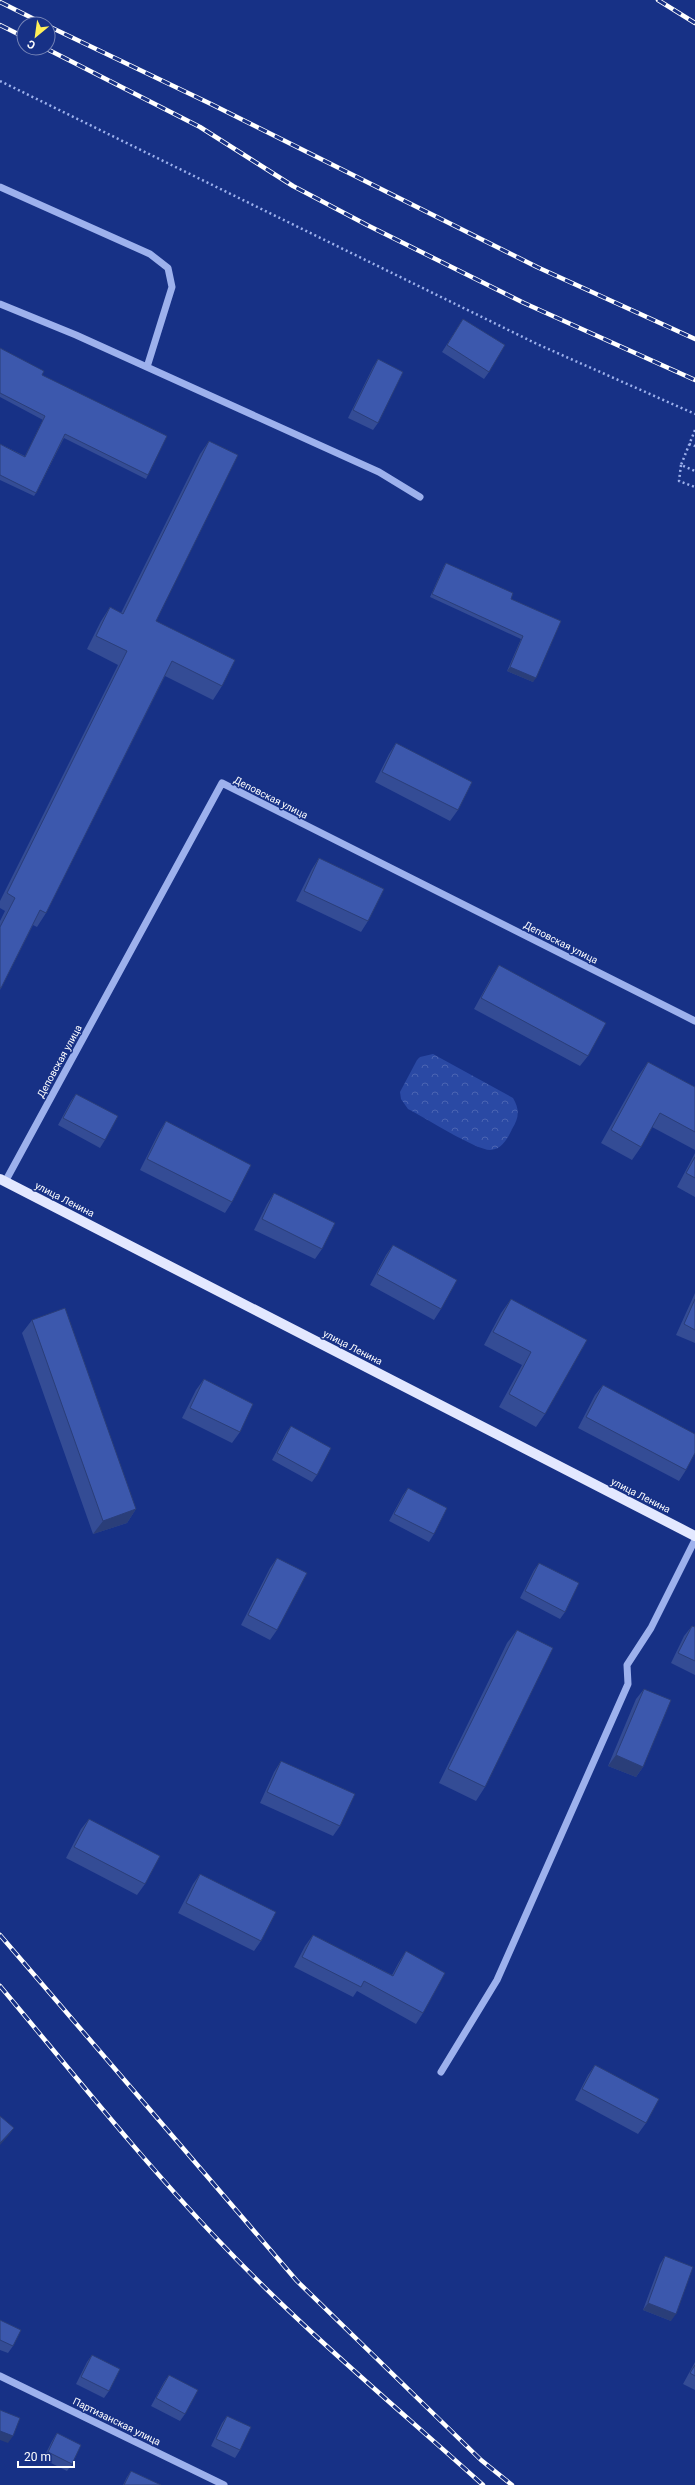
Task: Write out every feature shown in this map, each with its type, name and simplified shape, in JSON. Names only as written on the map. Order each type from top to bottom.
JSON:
[{"type":"main road","name":"улица Ленина","points":[[2,1180],[695,1536]]},
{"type":"street","points":[[0,186],[150,254],[168,268],[172,287],[147,367]]},
{"type":"street","points":[[0,304],[147,367],[379,472],[420,498]]},
{"type":"street","name":"Деповская улица","points":[[2,1180],[222,783],[695,1021]]},
{"type":"street","points":[[441,2072],[497,1980],[628,1684],[627,1665],[651,1628],[695,1540]]},
{"type":"street","name":"Партизанская улица","points":[[0,2376],[224,2485]]},
{"type":"path","points":[[0,81],[537,344],[695,414]]},
{"type":"path","points":[[695,430],[681,465],[679,481],[695,487]]},
{"type":"path","points":[[689,444],[695,446]]},
{"type":"path","points":[[681,465],[695,471]]},
{"type":"green space","points":[[433,1054],[513,1098],[518,1110],[517,1118],[506,1139],[498,1148],[491,1150],[484,1149],[463,1140],[408,1109],[401,1099],[400,1092],[417,1060],[420,1057]]},
{"type":"building","points":[[463,319],[505,345],[489,372],[447,345]]},
{"type":"building","points":[[0,348],[44,371],[42,375],[167,436],[148,475],[65,434],[36,493],[0,475],[0,444],[25,457],[45,416],[0,393]]},
{"type":"building","points":[[378,359],[403,372],[378,423],[353,410]]},
{"type":"building","points":[[209,441],[238,455],[156,621],[235,660],[222,686],[172,661],[46,913],[40,910],[0,988],[0,927],[15,898],[7,893],[127,651],[96,636],[110,607],[123,614]]},
{"type":"building","points":[[446,563],[513,593],[511,599],[561,621],[536,678],[510,667],[523,636],[432,594]]},
{"type":"building","points":[[396,743],[472,782],[458,810],[382,772]]},
{"type":"building","points":[[319,858],[384,889],[368,921],[304,891]]},
{"type":"building","points":[[499,965],[606,1023],[588,1056],[481,998]]},
{"type":"building","points":[[648,1062],[695,1087],[695,1132],[660,1113],[641,1147],[611,1130]]},
{"type":"building","points":[[76,1094],[118,1116],[105,1140],[63,1118]]},
{"type":"building","points":[[166,1121],[251,1165],[232,1202],[147,1159]]},
{"type":"building","points":[[695,1157],[695,1178],[686,1173]]},
{"type":"building","points":[[274,1193],[335,1223],[322,1249],[262,1219]]},
{"type":"building","points":[[393,1245],[457,1280],[441,1309],[377,1274]]},
{"type":"building","points":[[511,1299],[587,1340],[545,1414],[509,1394],[531,1352],[493,1332]]},
{"type":"building","points":[[695,1299],[695,1330],[684,1324]]},
{"type":"building","points":[[65,1308],[136,1509],[103,1521],[32,1320]]},
{"type":"building","points":[[204,1379],[253,1404],[240,1432],[190,1408]]},
{"type":"building","points":[[603,1385],[695,1434],[695,1453],[686,1470],[586,1417]]},
{"type":"building","points":[[291,1426],[331,1448],[317,1475],[277,1453]]},
{"type":"building","points":[[408,1488],[447,1508],[434,1534],[394,1514]]},
{"type":"building","points":[[277,1558],[307,1573],[277,1630],[248,1615]]},
{"type":"building","points":[[539,1563],[579,1583],[565,1612],[525,1591]]},
{"type":"building","points":[[692,1626],[695,1627],[695,1661],[678,1653]]},
{"type":"building","points":[[517,1630],[553,1648],[485,1787],[448,1769]]},
{"type":"building","points":[[644,1689],[671,1700],[643,1767],[616,1755]]},
{"type":"building","points":[[281,1761],[355,1794],[340,1826],[267,1792]]},
{"type":"building","points":[[89,1819],[160,1856],[145,1884],[74,1847]]},
{"type":"building","points":[[200,1874],[276,1912],[261,1941],[186,1903]]},
{"type":"building","points":[[313,1935],[393,1976],[406,1951],[445,1973],[423,2013],[364,1981],[361,1987],[302,1957]]},
{"type":"building","points":[[595,2065],[659,2099],[646,2123],[582,2089]]},
{"type":"building","points":[[0,2116],[14,2128],[0,2143]]},
{"type":"building","points":[[665,2256],[693,2267],[676,2314],[648,2303]]},
{"type":"building","points":[[0,2320],[21,2330],[13,2346],[0,2340]]},
{"type":"building","points":[[92,2355],[120,2369],[109,2391],[81,2377]]},
{"type":"building","points":[[695,2365],[695,2376],[690,2373]]},
{"type":"building","points":[[169,2375],[198,2390],[185,2414],[156,2398]]},
{"type":"building","points":[[0,2410],[20,2418],[13,2436],[0,2431]]},
{"type":"building","points":[[227,2416],[251,2427],[240,2450],[216,2439]]},
{"type":"building","points":[[57,2433],[81,2445],[72,2464],[48,2452]]},
{"type":"building","points":[[131,2471],[161,2485],[124,2485]]},
{"type":"railway","points":[[658,0],[695,23]]},
{"type":"railway","points":[[0,2],[28,16]]},
{"type":"railway","points":[[0,25],[16,33]]},
{"type":"railway","points":[[56,30],[211,104],[537,267],[695,339]]},
{"type":"railway","points":[[56,54],[200,127],[293,186],[367,225],[524,303],[695,380]]},
{"type":"railway","points":[[0,1935],[297,2281],[481,2460],[512,2485]]},
{"type":"railway","points":[[0,1986],[162,2179],[219,2241],[282,2305],[483,2485]]}]
